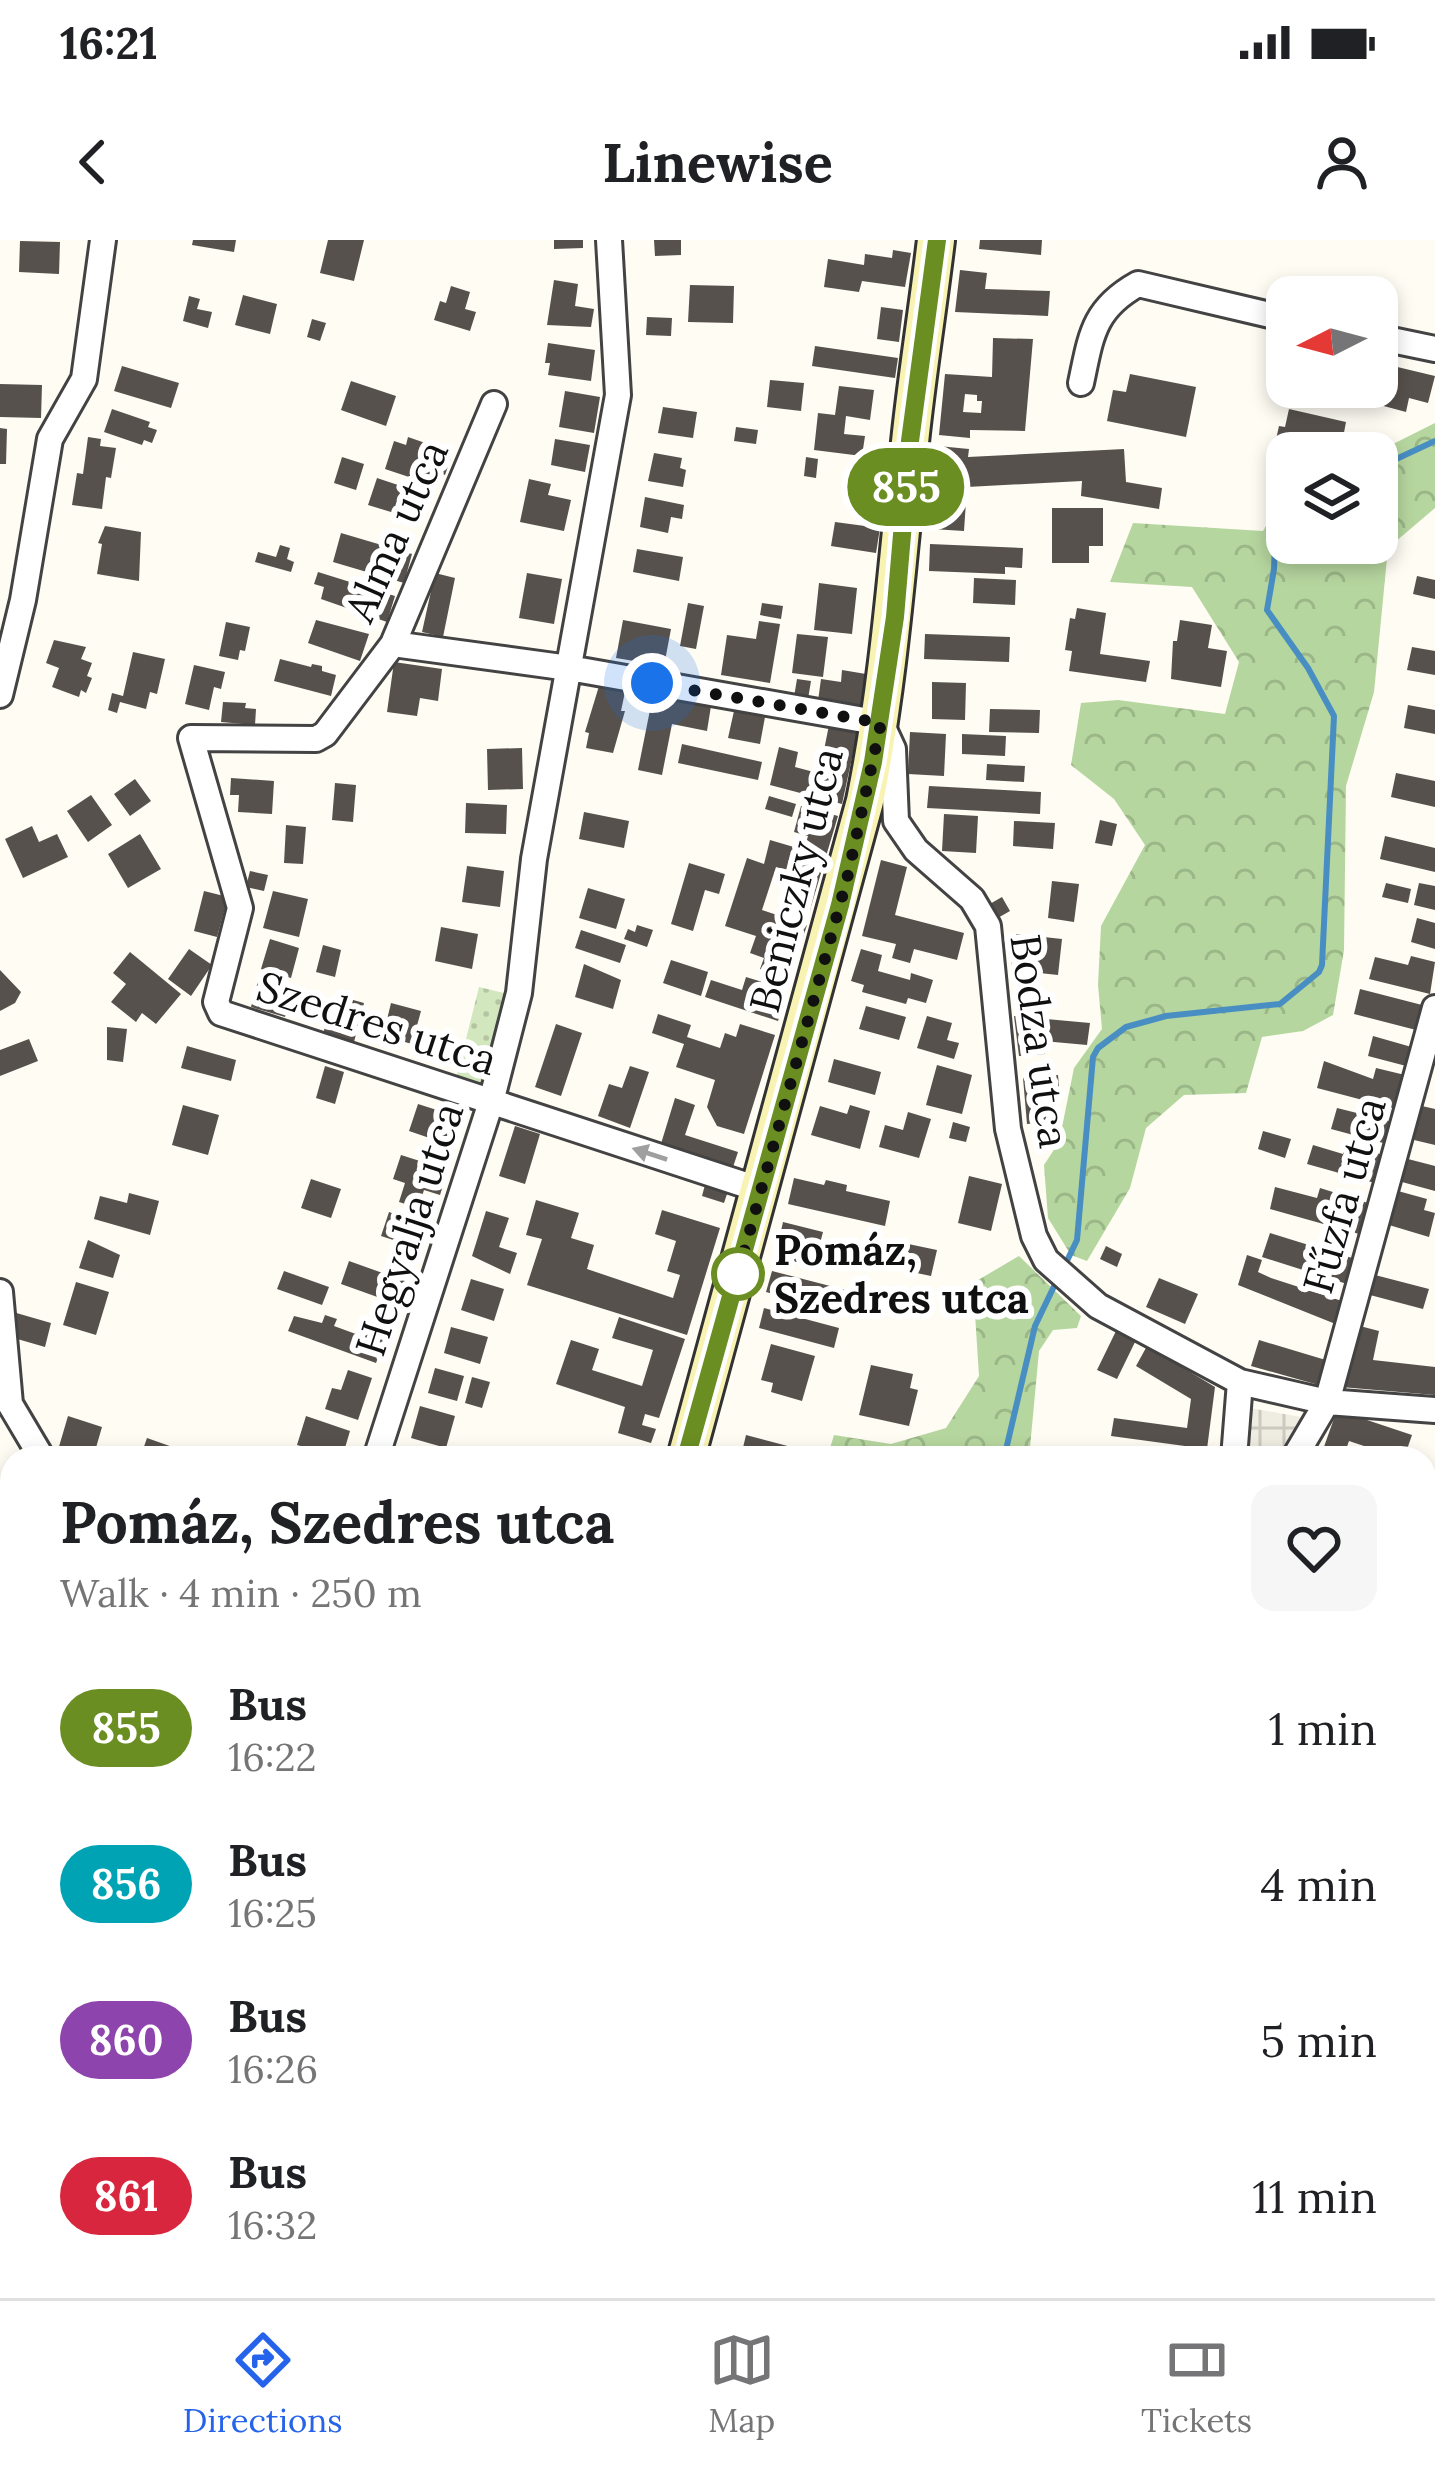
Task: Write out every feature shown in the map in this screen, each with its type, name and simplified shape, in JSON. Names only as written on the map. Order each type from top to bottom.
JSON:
[{"type":"main road","name":"Beniczky utca","points":[[689,1446],[853,853],[881,723],[910,441],[937,240]]},
{"type":"street","points":[[0,695],[23,600],[50,439],[84,380],[103,240]]},
{"type":"street","name":"Hegyalja utca","points":[[380,1446],[491,1102],[519,993],[534,859],[618,395],[609,240]]},
{"type":"street","points":[[1081,383],[1094,326],[1103,310],[1138,284],[1266,315]]},
{"type":"street","points":[[1398,342],[1435,349]]},
{"type":"street","name":"Alma utca","points":[[316,739],[325,734],[393,644],[494,404]]},
{"type":"street","points":[[393,644],[568,668],[881,723]]},
{"type":"street","name":"Bodza utca","points":[[881,723],[893,749],[896,821],[916,850],[973,899],[988,926],[1008,1129],[1034,1236],[1046,1259],[1098,1306],[1240,1382]]},
{"type":"street","name":"Szedres utca","points":[[316,739],[191,738],[239,904],[216,1002],[221,1013],[761,1190]]},
{"type":"street","name":"Fűzfa utca","points":[[1301,1446],[1327,1402],[1435,1008]]},
{"type":"street","points":[[0,1292],[10,1404],[35,1446]]},
{"type":"street","points":[[1235,1446],[1240,1382],[1327,1402],[1435,1410]]},
{"type":"green space","points":[[1435,423],[1435,508],[1398,539],[1398,442]]},
{"type":"green space","points":[[1133,523],[1263,531],[1266,526],[1266,564],[1386,564],[1374,692],[1346,786],[1344,950],[1333,1015],[1303,1031],[1262,1037],[1246,1093],[1184,1095],[1146,1128],[1130,1188],[1087,1261],[1071,1255],[1048,1218],[1044,1165],[1059,1142],[1074,1068],[1102,1029],[1101,926],[1145,845],[1114,799],[1071,765],[1081,703],[1118,700],[1225,714],[1239,662],[1192,587],[1110,582]]},
{"type":"green space","points":[[479,987],[512,995],[488,1094],[455,1083]]},
{"type":"green space","points":[[1019,1256],[1081,1316],[1077,1328],[1053,1330],[1039,1351],[1030,1446],[831,1446],[834,1435],[891,1444],[946,1428],[979,1376],[973,1283]]},
{"type":"shaded area","points":[[1250,1408],[1312,1419],[1293,1446],[1249,1446]]},
{"type":"building","points":[[193,240],[236,240],[234,252],[192,245]]},
{"type":"building","points":[[328,240],[364,240],[354,281],[320,273]]},
{"type":"building","points":[[554,240],[583,240],[583,248],[554,249]]},
{"type":"building","points":[[654,240],[681,240],[681,255],[655,256]]},
{"type":"building","points":[[980,240],[1042,240],[1041,255],[979,249]]},
{"type":"building","points":[[20,241],[60,242],[59,274],[19,272]]},
{"type":"building","points":[[893,250],[911,253],[905,287],[862,281],[859,292],[824,287],[828,259],[864,265],[865,254],[892,258]]},
{"type":"building","points":[[960,270],[987,273],[985,289],[1050,291],[1048,316],[955,312]]},
{"type":"building","points":[[554,280],[578,284],[575,306],[594,309],[591,327],[547,325]]},
{"type":"building","points":[[690,285],[734,286],[733,323],[688,322]]},
{"type":"building","points":[[451,286],[470,292],[465,309],[476,312],[470,331],[434,320]]},
{"type":"building","points":[[243,295],[277,304],[270,334],[235,325]]},
{"type":"building","points":[[189,296],[200,299],[197,309],[212,312],[208,328],[183,321]]},
{"type":"building","points":[[881,307],[903,310],[899,342],[877,339]]},
{"type":"building","points":[[647,317],[672,318],[671,336],[646,335]]},
{"type":"building","points":[[312,319],[326,323],[320,341],[307,337]]},
{"type":"building","points":[[993,338],[1033,339],[1025,431],[970,430],[970,438],[939,435],[945,374],[992,377]],"holes":[[[965,394],[977,395],[981,413],[963,412]]]},
{"type":"building","points":[[548,343],[595,350],[591,381],[548,375]]},
{"type":"building","points":[[815,346],[898,358],[895,378],[812,366]]},
{"type":"building","points":[[122,366],[179,383],[171,408],[114,391]]},
{"type":"building","points":[[1398,367],[1435,376],[1428,403],[1409,398],[1406,412],[1391,408],[1398,408]]},
{"type":"building","points":[[1130,374],[1196,387],[1186,437],[1107,421],[1113,390],[1126,392]]},
{"type":"building","points":[[770,380],[804,383],[801,411],[767,407]]},
{"type":"building","points":[[351,381],[396,396],[386,426],[341,410]]},
{"type":"building","points":[[0,384],[42,385],[41,418],[0,417]]},
{"type":"building","points":[[839,386],[874,390],[870,420],[846,416],[844,434],[865,436],[862,456],[814,450],[818,413],[835,415]]},
{"type":"building","points":[[565,391],[600,397],[594,433],[559,427]]},
{"type":"building","points":[[663,407],[697,412],[693,438],[658,433]]},
{"type":"building","points":[[112,409],[150,422],[148,427],[157,430],[152,443],[144,440],[142,445],[104,432]]},
{"type":"building","points":[[1289,409],[1346,422],[1344,432],[1278,432],[1279,426],[1285,427]]},
{"type":"building","points":[[736,427],[758,430],[756,444],[734,441]]},
{"type":"building","points":[[0,428],[7,429],[6,464],[0,464]]},
{"type":"building","points":[[88,437],[101,439],[100,446],[116,448],[102,509],[72,505],[77,473],[83,474]]},
{"type":"building","points":[[408,437],[451,458],[445,475],[434,471],[430,484],[385,469],[394,441],[406,445]]},
{"type":"building","points":[[555,439],[590,445],[585,472],[551,465]]},
{"type":"building","points":[[938,446],[969,449],[968,457],[1124,449],[1126,482],[1162,488],[1159,509],[1081,496],[1082,481],[967,487],[964,531],[932,529]]},
{"type":"building","points":[[654,453],[682,458],[683,487],[648,481]]},
{"type":"building","points":[[342,457],[364,464],[356,490],[334,483]]},
{"type":"building","points":[[806,457],[818,459],[816,478],[804,476]]},
{"type":"building","points":[[866,460],[889,463],[882,510],[860,507]]},
{"type":"building","points":[[377,478],[416,491],[415,497],[420,498],[414,519],[368,505]]},
{"type":"building","points":[[529,479],[551,484],[548,495],[571,500],[564,531],[520,522]]},
{"type":"building","points":[[645,497],[684,505],[682,519],[671,517],[668,533],[640,527]]},
{"type":"building","points":[[1052,508],[1103,508],[1103,546],[1089,546],[1089,563],[1052,563]]},
{"type":"building","points":[[835,522],[880,528],[876,553],[831,546]]},
{"type":"building","points":[[105,526],[141,532],[139,581],[97,574],[102,544],[98,543]]},
{"type":"building","points":[[341,533],[412,554],[404,583],[333,562]]},
{"type":"building","points":[[930,544],[1023,548],[1022,568],[1005,567],[1005,574],[929,571]]},
{"type":"building","points":[[280,545],[290,548],[291,572],[255,562],[258,552],[276,557]]},
{"type":"building","points":[[637,549],[683,557],[679,581],[633,572]]},
{"type":"building","points":[[318,572],[395,596],[387,622],[321,599],[324,587],[314,584]]},
{"type":"building","points":[[435,573],[455,578],[443,637],[422,632]]},
{"type":"building","points":[[527,573],[562,579],[554,624],[519,618]]},
{"type":"building","points":[[1417,576],[1435,580],[1435,599],[1413,594]]},
{"type":"building","points":[[974,578],[1016,580],[1015,605],[973,603]]},
{"type":"building","points":[[819,583],[857,588],[852,634],[814,630]]},
{"type":"building","points":[[688,603],[704,606],[696,649],[680,646]]},
{"type":"building","points":[[762,603],[783,606],[781,619],[760,615]]},
{"type":"building","points":[[1077,608],[1106,613],[1100,654],[1150,661],[1146,682],[1069,671],[1072,651],[1065,650],[1070,618],[1075,619]]},
{"type":"building","points":[[316,620],[369,634],[360,661],[308,643]]},
{"type":"building","points":[[623,620],[671,629],[664,666],[616,658]]},
{"type":"building","points":[[1180,620],[1212,625],[1208,648],[1227,651],[1221,687],[1171,679],[1173,641],[1177,641]]},
{"type":"building","points":[[759,621],[780,624],[770,683],[721,675],[727,635],[756,639]]},
{"type":"building","points":[[226,622],[250,627],[238,660],[219,656]]},
{"type":"building","points":[[797,634],[828,637],[823,677],[792,673]]},
{"type":"building","points":[[925,634],[1010,637],[1009,662],[924,659]]},
{"type":"building","points":[[54,640],[86,647],[81,659],[92,663],[87,676],[92,678],[79,697],[52,687],[59,668],[46,663]]},
{"type":"building","points":[[1412,647],[1435,651],[1435,675],[1407,670]]},
{"type":"building","points":[[133,652],[165,659],[157,694],[150,692],[146,709],[120,702],[117,713],[108,710],[112,693],[123,696]]},
{"type":"building","points":[[280,659],[322,666],[322,671],[336,675],[331,696],[274,681]]},
{"type":"building","points":[[394,662],[442,669],[438,701],[420,698],[417,716],[387,712]]},
{"type":"building","points":[[194,665],[225,672],[221,689],[214,687],[209,710],[185,704]]},
{"type":"building","points":[[842,670],[866,674],[861,707],[818,701],[821,679],[841,682]]},
{"type":"building","points":[[797,679],[811,681],[808,699],[794,697]]},
{"type":"building","points":[[932,682],[966,683],[965,720],[932,719]]},
{"type":"building","points":[[599,686],[625,692],[621,711],[625,711],[613,753],[586,748],[589,733],[585,732]]},
{"type":"building","points":[[653,695],[711,706],[707,731],[672,724],[662,775],[638,770]]},
{"type":"building","points":[[223,702],[246,703],[245,708],[256,709],[255,725],[221,722]]},
{"type":"building","points":[[1408,705],[1435,710],[1435,734],[1404,728]]},
{"type":"building","points":[[990,709],[1040,710],[1039,733],[989,732]]},
{"type":"building","points":[[734,711],[765,717],[760,744],[728,738]]},
{"type":"building","points":[[829,725],[858,730],[842,804],[770,785],[779,747],[798,752],[795,767],[825,775]]},
{"type":"building","points":[[910,732],[946,734],[944,776],[908,774]]},
{"type":"building","points":[[962,734],[1006,736],[1005,756],[962,754]]},
{"type":"building","points":[[682,744],[762,762],[758,780],[678,763]]},
{"type":"building","points":[[522,748],[523,789],[488,790],[487,749]]},
{"type":"building","points":[[987,764],[1025,766],[1024,782],[986,780]]},
{"type":"building","points":[[1396,773],[1435,781],[1435,807],[1391,797]]},
{"type":"building","points":[[231,778],[274,781],[272,814],[238,812],[239,795],[230,795]]},
{"type":"building","points":[[135,779],[151,801],[130,816],[114,794]]},
{"type":"building","points":[[335,783],[356,785],[353,822],[332,820]]},
{"type":"building","points":[[929,786],[1041,792],[1040,814],[927,808]]},
{"type":"building","points":[[91,795],[112,825],[88,842],[67,811]]},
{"type":"building","points":[[769,796],[796,804],[792,817],[765,809]]},
{"type":"building","points":[[466,803],[507,805],[506,834],[465,833]]},
{"type":"building","points":[[801,806],[838,816],[810,910],[780,901],[790,871],[776,867],[762,910],[807,925],[793,967],[783,963],[779,976],[760,969],[764,958],[750,953],[756,936],[725,926],[747,858],[764,864],[770,840],[804,850],[808,836],[794,832]]},
{"type":"building","points":[[584,812],[629,821],[624,848],[579,839]]},
{"type":"building","points":[[944,814],[978,816],[976,853],[942,851]]},
{"type":"building","points":[[1100,820],[1117,824],[1112,846],[1095,843]]},
{"type":"building","points":[[1014,821],[1055,823],[1053,849],[1013,846]]},
{"type":"building","points":[[286,825],[306,827],[303,864],[284,863]]},
{"type":"building","points":[[32,826],[39,842],[57,834],[68,857],[23,878],[5,839]]},
{"type":"building","points":[[140,834],[161,869],[128,888],[108,854]]},
{"type":"building","points":[[1385,836],[1435,848],[1435,872],[1380,859]]},
{"type":"building","points":[[881,860],[907,867],[895,915],[964,933],[957,960],[914,949],[910,963],[892,958],[896,944],[862,936]]},
{"type":"building","points":[[689,863],[725,874],[719,894],[705,890],[693,931],[671,924]]},
{"type":"building","points":[[467,866],[504,871],[500,907],[462,902]]},
{"type":"building","points":[[250,871],[268,875],[264,891],[246,887]]},
{"type":"building","points":[[1052,881],[1079,884],[1074,922],[1048,918]]},
{"type":"building","points":[[1386,883],[1411,889],[1408,903],[1382,897]]},
{"type":"building","points":[[1419,883],[1435,886],[1435,910],[1414,905]]},
{"type":"building","points":[[588,888],[625,899],[616,929],[579,918]]},
{"type":"building","points":[[204,891],[228,897],[217,937],[194,931]]},
{"type":"building","points":[[273,891],[308,899],[299,937],[263,928]]},
{"type":"building","points":[[1002,897],[1010,911],[996,919],[988,905]]},
{"type":"building","points":[[1417,918],[1435,923],[1435,949],[1411,942]]},
{"type":"building","points":[[637,925],[653,930],[647,947],[624,939],[628,929],[635,932]]},
{"type":"building","points":[[441,927],[478,934],[472,969],[435,961]]},
{"type":"building","points":[[581,930],[626,945],[620,963],[575,948]]},
{"type":"building","points":[[1015,934],[1062,939],[1058,975],[1011,970]]},
{"type":"building","points":[[270,939],[299,948],[291,978],[261,969]]},
{"type":"building","points":[[323,945],[341,950],[335,977],[316,972]]},
{"type":"building","points":[[189,949],[212,965],[191,996],[168,979]]},
{"type":"building","points":[[861,949],[882,955],[878,971],[910,980],[911,973],[933,980],[926,1003],[908,998],[906,1004],[862,992],[864,985],[851,981]]},
{"type":"building","points":[[130,952],[181,994],[156,1024],[142,1013],[136,1022],[111,1002],[126,984],[113,973]]},
{"type":"building","points":[[1411,956],[1435,962],[1430,994],[1369,979],[1375,957],[1408,965]]},
{"type":"building","points":[[671,960],[708,972],[701,996],[663,983]]},
{"type":"building","points":[[584,964],[621,980],[613,1009],[575,997]]},
{"type":"building","points":[[0,970],[21,992],[15,1003],[0,1011]]},
{"type":"building","points":[[746,977],[775,986],[770,999],[784,1004],[778,1021],[705,997],[711,980],[742,990]]},
{"type":"building","points":[[258,981],[293,991],[285,1017],[251,1007]]},
{"type":"building","points":[[1360,989],[1426,1006],[1420,1031],[1354,1014]]},
{"type":"building","points":[[339,996],[364,1003],[354,1042],[323,1035],[331,1001],[337,1003]]},
{"type":"building","points":[[391,1003],[421,1011],[412,1044],[383,1036]]},
{"type":"building","points":[[866,1006],[906,1017],[899,1040],[859,1029]]},
{"type":"building","points":[[658,1014],[691,1025],[687,1037],[720,1048],[725,1033],[736,1037],[740,1024],[775,1035],[744,1134],[717,1126],[707,1107],[715,1080],[676,1067],[684,1044],[652,1033]]},
{"type":"building","points":[[927,1016],[952,1023],[947,1040],[959,1043],[954,1059],[917,1048]]},
{"type":"building","points":[[1014,1016],[1090,1023],[1087,1045],[1043,1041],[1045,1054],[1019,1056]]},
{"type":"building","points":[[556,1024],[582,1033],[561,1096],[535,1087]]},
{"type":"building","points":[[107,1027],[127,1029],[123,1062],[107,1060]]},
{"type":"building","points":[[1373,1036],[1415,1048],[1410,1067],[1368,1056]]},
{"type":"building","points":[[29,1039],[38,1061],[0,1076],[0,1050]]},
{"type":"building","points":[[187,1046],[236,1060],[231,1081],[181,1068]]},
{"type":"building","points":[[834,1059],[881,1072],[875,1095],[828,1082]]},
{"type":"building","points":[[1324,1061],[1373,1079],[1376,1068],[1405,1075],[1397,1109],[1317,1088]]},
{"type":"building","points":[[937,1065],[972,1075],[962,1114],[926,1105]]},
{"type":"building","points":[[325,1066],[344,1072],[335,1104],[316,1098]]},
{"type":"building","points":[[630,1066],[649,1072],[630,1128],[598,1116],[609,1084],[622,1088]]},
{"type":"building","points":[[1058,1075],[1060,1098],[1054,1098],[1055,1114],[1046,1115],[1047,1122],[1027,1124],[1023,1078]]},
{"type":"building","points":[[675,1098],[695,1105],[685,1135],[738,1152],[732,1170],[660,1147]]},
{"type":"building","points":[[418,1104],[462,1118],[453,1146],[409,1131]]},
{"type":"building","points":[[183,1105],[219,1115],[208,1155],[172,1145]]},
{"type":"building","points":[[850,1105],[870,1111],[860,1149],[811,1135],[820,1106],[847,1114]]},
{"type":"building","points":[[1422,1106],[1435,1109],[1435,1145],[1414,1140]]},
{"type":"building","points":[[1337,1108],[1393,1122],[1387,1144],[1331,1129]]},
{"type":"building","points":[[908,1112],[931,1119],[919,1158],[879,1147],[885,1125],[903,1130]]},
{"type":"building","points":[[953,1122],[970,1127],[966,1142],[949,1138]]},
{"type":"building","points":[[515,1126],[540,1134],[525,1184],[499,1176]]},
{"type":"building","points":[[1263,1131],[1291,1139],[1285,1158],[1258,1149]]},
{"type":"building","points":[[1346,1144],[1383,1155],[1375,1183],[1307,1164],[1313,1145],[1343,1154]]},
{"type":"building","points":[[401,1155],[448,1170],[440,1195],[424,1190],[418,1208],[399,1202],[405,1183],[393,1179]]},
{"type":"building","points":[[1408,1159],[1435,1166],[1435,1191],[1402,1182]]},
{"type":"building","points":[[969,1176],[1002,1184],[991,1231],[958,1223]]},
{"type":"building","points":[[794,1178],[847,1185],[846,1191],[890,1201],[885,1226],[788,1204]]},
{"type":"building","points":[[311,1179],[341,1189],[331,1218],[301,1208]]},
{"type":"building","points":[[706,1181],[729,1188],[724,1203],[702,1196]]},
{"type":"building","points":[[1275,1187],[1317,1198],[1320,1188],[1368,1203],[1359,1234],[1270,1209]]},
{"type":"building","points":[[1398,1191],[1427,1199],[1424,1210],[1435,1213],[1429,1237],[1389,1225]]},
{"type":"building","points":[[129,1193],[159,1201],[150,1235],[94,1219],[100,1196],[127,1203]]},
{"type":"building","points":[[536,1200],[579,1213],[571,1238],[594,1245],[587,1269],[673,1298],[680,1275],[667,1271],[676,1241],[655,1234],[662,1210],[720,1228],[687,1335],[527,1285],[542,1239],[526,1235]]},
{"type":"building","points":[[486,1211],[509,1218],[499,1247],[517,1253],[510,1274],[472,1256]]},
{"type":"building","points":[[389,1212],[426,1225],[418,1248],[381,1236]]},
{"type":"building","points":[[783,1222],[823,1232],[814,1266],[775,1257]]},
{"type":"building","points":[[1270,1233],[1328,1251],[1329,1247],[1355,1259],[1347,1284],[1262,1257]]},
{"type":"building","points":[[88,1240],[120,1255],[113,1278],[79,1268]]},
{"type":"building","points":[[894,1241],[937,1250],[931,1276],[888,1267]]},
{"type":"building","points":[[1106,1246],[1122,1254],[1117,1267],[1100,1259]]},
{"type":"building","points":[[1247,1255],[1262,1260],[1258,1272],[1345,1302],[1338,1325],[1238,1285]]},
{"type":"building","points":[[349,1261],[405,1281],[397,1304],[341,1284]]},
{"type":"building","points":[[284,1271],[329,1287],[322,1305],[277,1289]]},
{"type":"building","points":[[772,1271],[865,1295],[859,1317],[766,1292]]},
{"type":"building","points":[[1375,1275],[1429,1289],[1423,1309],[1370,1295]]},
{"type":"building","points":[[1159,1278],[1198,1294],[1185,1324],[1146,1307]]},
{"type":"building","points":[[471,1279],[504,1289],[494,1321],[461,1310]]},
{"type":"building","points":[[76,1282],[109,1292],[96,1335],[63,1325]]},
{"type":"building","points":[[764,1308],[839,1328],[834,1348],[759,1328]]},
{"type":"building","points":[[13,1312],[51,1323],[45,1347],[7,1336]]},
{"type":"building","points":[[325,1315],[337,1319],[334,1326],[364,1337],[367,1329],[386,1336],[376,1363],[288,1331],[294,1316],[322,1323]]},
{"type":"building","points":[[619,1317],[685,1339],[659,1418],[645,1414],[642,1425],[656,1429],[651,1443],[618,1433],[625,1407],[556,1384],[571,1340],[599,1349],[592,1370],[642,1386],[653,1350],[612,1338]]},
{"type":"building","points":[[1356,1325],[1379,1331],[1373,1360],[1435,1367],[1435,1395],[1341,1387]]},
{"type":"building","points":[[451,1327],[488,1337],[480,1364],[444,1353]]},
{"type":"building","points":[[1116,1331],[1136,1340],[1117,1379],[1097,1370]]},
{"type":"building","points":[[1259,1340],[1329,1361],[1322,1386],[1251,1366]]},
{"type":"building","points":[[771,1344],[815,1356],[802,1401],[771,1392],[773,1383],[761,1380]]},
{"type":"building","points":[[1147,1346],[1215,1387],[1207,1446],[1111,1436],[1114,1418],[1187,1428],[1191,1399],[1136,1366]]},
{"type":"building","points":[[871,1365],[913,1374],[910,1388],[918,1390],[909,1426],[859,1415]]},
{"type":"building","points":[[435,1368],[464,1376],[457,1401],[428,1393]]},
{"type":"building","points":[[348,1370],[372,1378],[358,1420],[325,1409],[332,1388],[341,1390]]},
{"type":"building","points":[[472,1377],[490,1382],[482,1408],[465,1403]]},
{"type":"building","points":[[420,1406],[455,1416],[447,1446],[411,1438]]},
{"type":"building","points":[[1337,1410],[1412,1435],[1408,1446],[1364,1446],[1349,1441],[1347,1446],[1324,1446]]},
{"type":"building","points":[[68,1416],[102,1427],[96,1446],[59,1446]]},
{"type":"building","points":[[306,1416],[350,1431],[346,1446],[297,1445]]},
{"type":"building","points":[[746,1435],[788,1446],[743,1446]]},
{"type":"building","points":[[147,1438],[170,1446],[144,1446]]},
{"type":"waterway","points":[[1398,458],[1435,441]]},
{"type":"waterway","points":[[1064,1267],[1077,1240],[1093,1057],[1098,1048],[1126,1027],[1166,1016],[1280,1004],[1322,965],[1334,716],[1308,668],[1267,610],[1274,564]]},
{"type":"waterway","points":[[1007,1446],[1035,1326],[1058,1278]]},
{"type":"bus line","name":"855","points":[[689,1446],[840,905],[873,762],[895,617],[910,441],[937,240]]},
{"type":"place","name":"Pomáz, Szedres utca","points":[[738,1274]]},
{"type":"route","points":[[652,683],[881,723],[847,879],[738,1274]]}]
